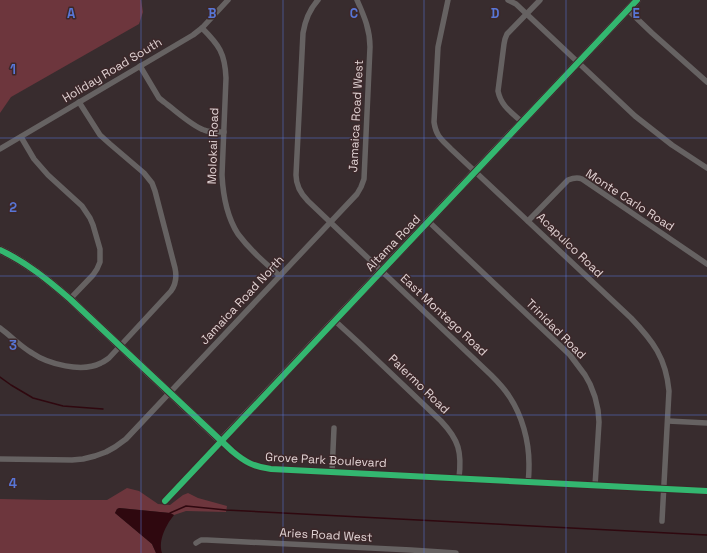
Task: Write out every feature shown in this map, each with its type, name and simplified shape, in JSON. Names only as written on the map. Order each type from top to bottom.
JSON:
[{"type":"street","name":"Holiday Road South","points":[[0,150],[193,35],[202,28],[228,0]]},
{"type":"street","name":"East Montego Road","points":[[318,0],[306,18],[302,33],[296,175],[297,184],[300,191],[305,199],[491,375],[509,396],[523,426],[528,446],[528,482]]},
{"type":"street","name":"Jamaica Road West","points":[[330,222],[357,194],[364,179],[370,36],[358,0]]},
{"type":"street","name":"Acapulco Road","points":[[448,0],[438,46],[434,122],[435,131],[439,137],[475,172],[631,318],[652,343],[664,365],[669,391],[662,521]]},
{"type":"street","points":[[508,0],[516,4],[635,116],[672,145],[707,168]]},
{"type":"street","points":[[522,122],[502,103],[498,91],[505,39],[507,34],[540,0]]},
{"type":"street","name":"Altama Road","points":[[165,501],[637,0]]},
{"type":"street","points":[[628,10],[707,82]]},
{"type":"street","name":"Molokai Road","points":[[202,28],[220,48],[224,56],[226,66],[222,175],[224,195],[229,214],[238,233],[252,251],[280,276]]},
{"type":"street","points":[[140,66],[164,102],[203,130],[210,132],[224,132]]},
{"type":"street","points":[[0,328],[30,352],[49,362],[60,365],[87,367],[95,366],[102,363],[120,346],[171,291],[176,280],[176,274],[154,187],[144,173],[100,134],[79,102]]},
{"type":"street","points":[[21,137],[34,159],[48,175],[82,206],[93,225],[100,249],[100,262],[93,275],[70,299]]},
{"type":"street","name":"Monte Carlo Road","points":[[528,221],[568,180],[578,178],[582,179],[707,264]]},
{"type":"street","name":"Trinidad Road","points":[[428,221],[570,355],[585,375],[595,397],[598,410],[599,422],[595,486]]},
{"type":"street","name":"Jamaica Road North","points":[[0,459],[83,459],[106,452],[115,447],[126,439],[170,393],[330,222]]},
{"type":"street","name":"Grove Park Boulevard","points":[[0,250],[31,267],[70,299],[221,441],[241,459],[252,465],[262,468],[707,492]]},
{"type":"street","name":"Palermo Road","points":[[334,320],[451,431],[460,454],[459,478]]},
{"type":"street","points":[[668,421],[707,423]]},
{"type":"street","points":[[332,472],[334,428]]},
{"type":"street","name":"Aries Road West","points":[[196,543],[201,540],[207,540],[387,551],[456,553]]},
{"type":"shaded area","points":[[0,0],[141,0],[143,12],[139,24],[11,97],[0,113]]},
{"type":"shaded area","points":[[127,488],[139,491],[158,504],[170,505],[188,493],[198,498],[227,506],[226,512],[186,511],[174,515],[170,513],[120,508],[117,509],[115,513],[152,544],[156,553],[0,553],[0,499],[107,500]]},
{"type":"shaded area","points":[[119,508],[170,513],[174,515],[168,523],[162,538],[162,553],[156,553],[152,544],[115,513]]},
{"type":"waterway","points":[[0,377],[33,398],[63,406],[103,409]]},
{"type":"waterway","points":[[170,513],[186,506],[226,510],[707,535]]},
{"type":"cycle path","points":[[165,501],[637,0]]},
{"type":"cycle path","points":[[0,250],[28,266],[62,292],[232,451],[246,461],[260,467],[271,469],[707,491]]}]
